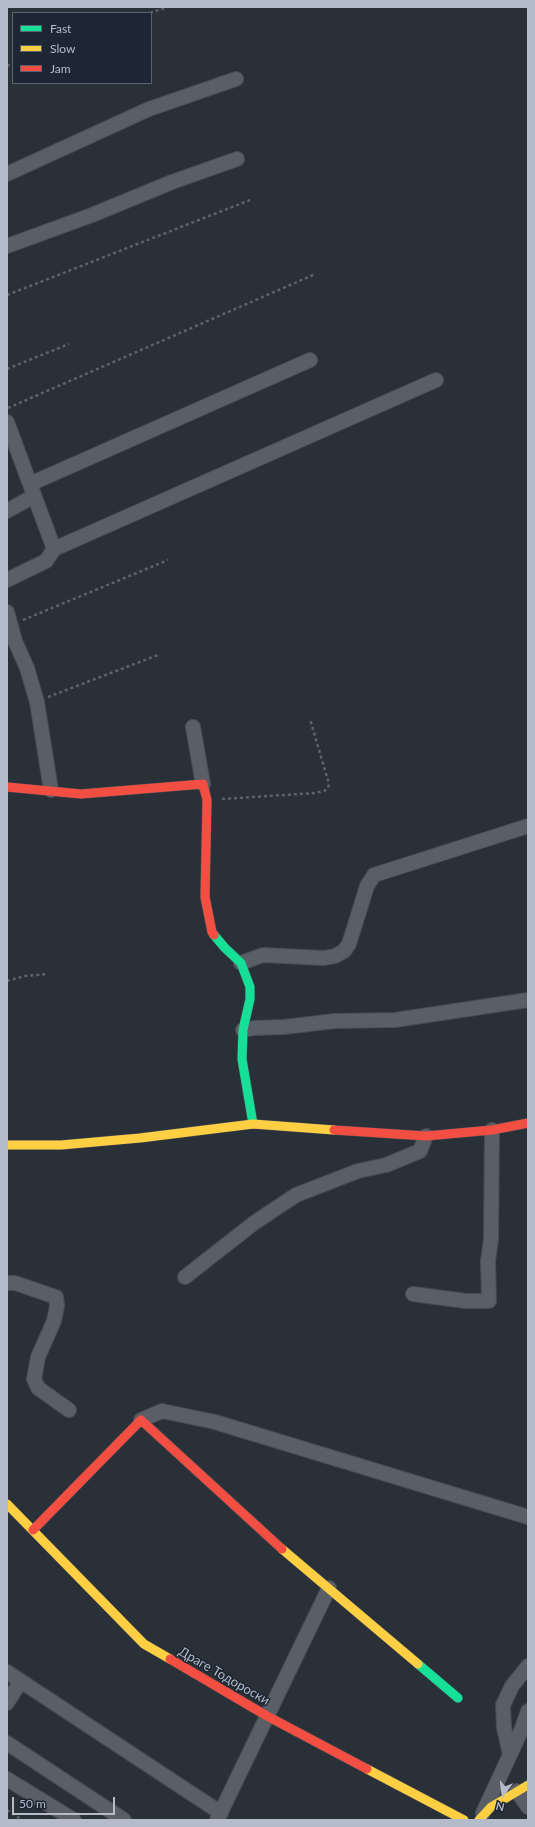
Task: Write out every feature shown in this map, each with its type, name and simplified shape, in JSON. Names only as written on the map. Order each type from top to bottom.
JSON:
[{"type":"street","points":[[7,174],[149,109],[236,79]]},
{"type":"street","points":[[7,246],[92,215],[172,182],[237,159]]},
{"type":"street","points":[[7,511],[32,490],[310,360]]},
{"type":"street","points":[[7,580],[46,561],[54,549],[436,380]]},
{"type":"street","points":[[7,422],[54,549]]},
{"type":"street","points":[[9,619],[11,642],[28,668],[37,702],[51,790]]},
{"type":"street","points":[[193,727],[207,800],[205,897],[212,932],[221,944],[241,963],[250,987],[250,999],[243,1030],[242,1059],[253,1124]]},
{"type":"street","points":[[7,787],[81,794],[203,784]]},
{"type":"street","points":[[241,963],[263,954],[324,958],[336,956],[344,951],[349,944],[367,886],[374,875],[528,826]]},
{"type":"street","points":[[243,1030],[335,1021],[395,1020],[528,1000]]},
{"type":"street","points":[[7,1145],[61,1145],[253,1124],[390,1135],[426,1136],[492,1130],[528,1123]]},
{"type":"street","points":[[414,1294],[466,1301],[489,1301],[488,1261],[491,1239],[492,1130]]},
{"type":"street","points":[[185,1277],[254,1223],[296,1195],[358,1171],[386,1165],[420,1151],[426,1136]]},
{"type":"street","points":[[7,1282],[15,1283],[56,1297],[57,1306],[54,1321],[38,1357],[34,1379],[38,1388],[68,1410]]},
{"type":"street","points":[[33,1530],[141,1420],[162,1411],[215,1422],[528,1517]]},
{"type":"street","points":[[141,1420],[275,1542],[458,1698]]},
{"type":"street","name":"Драге Тодороски","points":[[7,1504],[144,1644],[267,1716],[464,1820]]},
{"type":"street","points":[[7,1672],[219,1817],[329,1588]]},
{"type":"street","points":[[510,1754],[504,1728],[503,1705],[512,1686],[528,1666]]},
{"type":"street","points":[[7,1703],[21,1681]]},
{"type":"street","points":[[480,1818],[521,1731],[528,1711]]},
{"type":"street","points":[[7,1743],[124,1820]]},
{"type":"street","points":[[7,1779],[74,1820]]},
{"type":"street","points":[[480,1818],[501,1800],[522,1788],[528,1808]]},
{"type":"path","points":[[152,12],[168,7]]},
{"type":"path","points":[[7,295],[250,200]]},
{"type":"path","points":[[7,408],[314,275]]},
{"type":"path","points":[[7,370],[69,344]]},
{"type":"path","points":[[9,619],[168,560]]},
{"type":"path","points":[[37,702],[158,655]]},
{"type":"path","points":[[207,800],[324,791],[328,788],[329,784],[310,719]]},
{"type":"path","points":[[7,981],[24,976],[47,974]]},
{"type":"path","points":[[7,1810],[22,1820]]},
{"type":"traffic: fast","points":[[214,935],[241,963],[250,987],[250,999],[243,1030],[242,1059],[253,1124]]},
{"type":"traffic: fast","points":[[418,1664],[458,1698]]},
{"type":"traffic: slow","points":[[7,1145],[61,1145],[140,1138],[253,1124],[334,1130]]},
{"type":"traffic: slow","points":[[7,1504],[144,1644],[170,1659]]},
{"type":"traffic: slow","points":[[282,1549],[418,1664]]},
{"type":"traffic: slow","points":[[367,1769],[464,1820]]},
{"type":"traffic: slow","points":[[479,1820],[491,1807],[528,1785]]},
{"type":"traffic: jam","points":[[7,787],[81,794],[203,784],[207,800],[205,897],[212,932],[214,935]]},
{"type":"traffic: jam","points":[[334,1130],[426,1136],[492,1130],[528,1123]]},
{"type":"traffic: jam","points":[[33,1530],[141,1420],[282,1549]]},
{"type":"traffic: jam","points":[[170,1659],[267,1716],[367,1769]]}]
